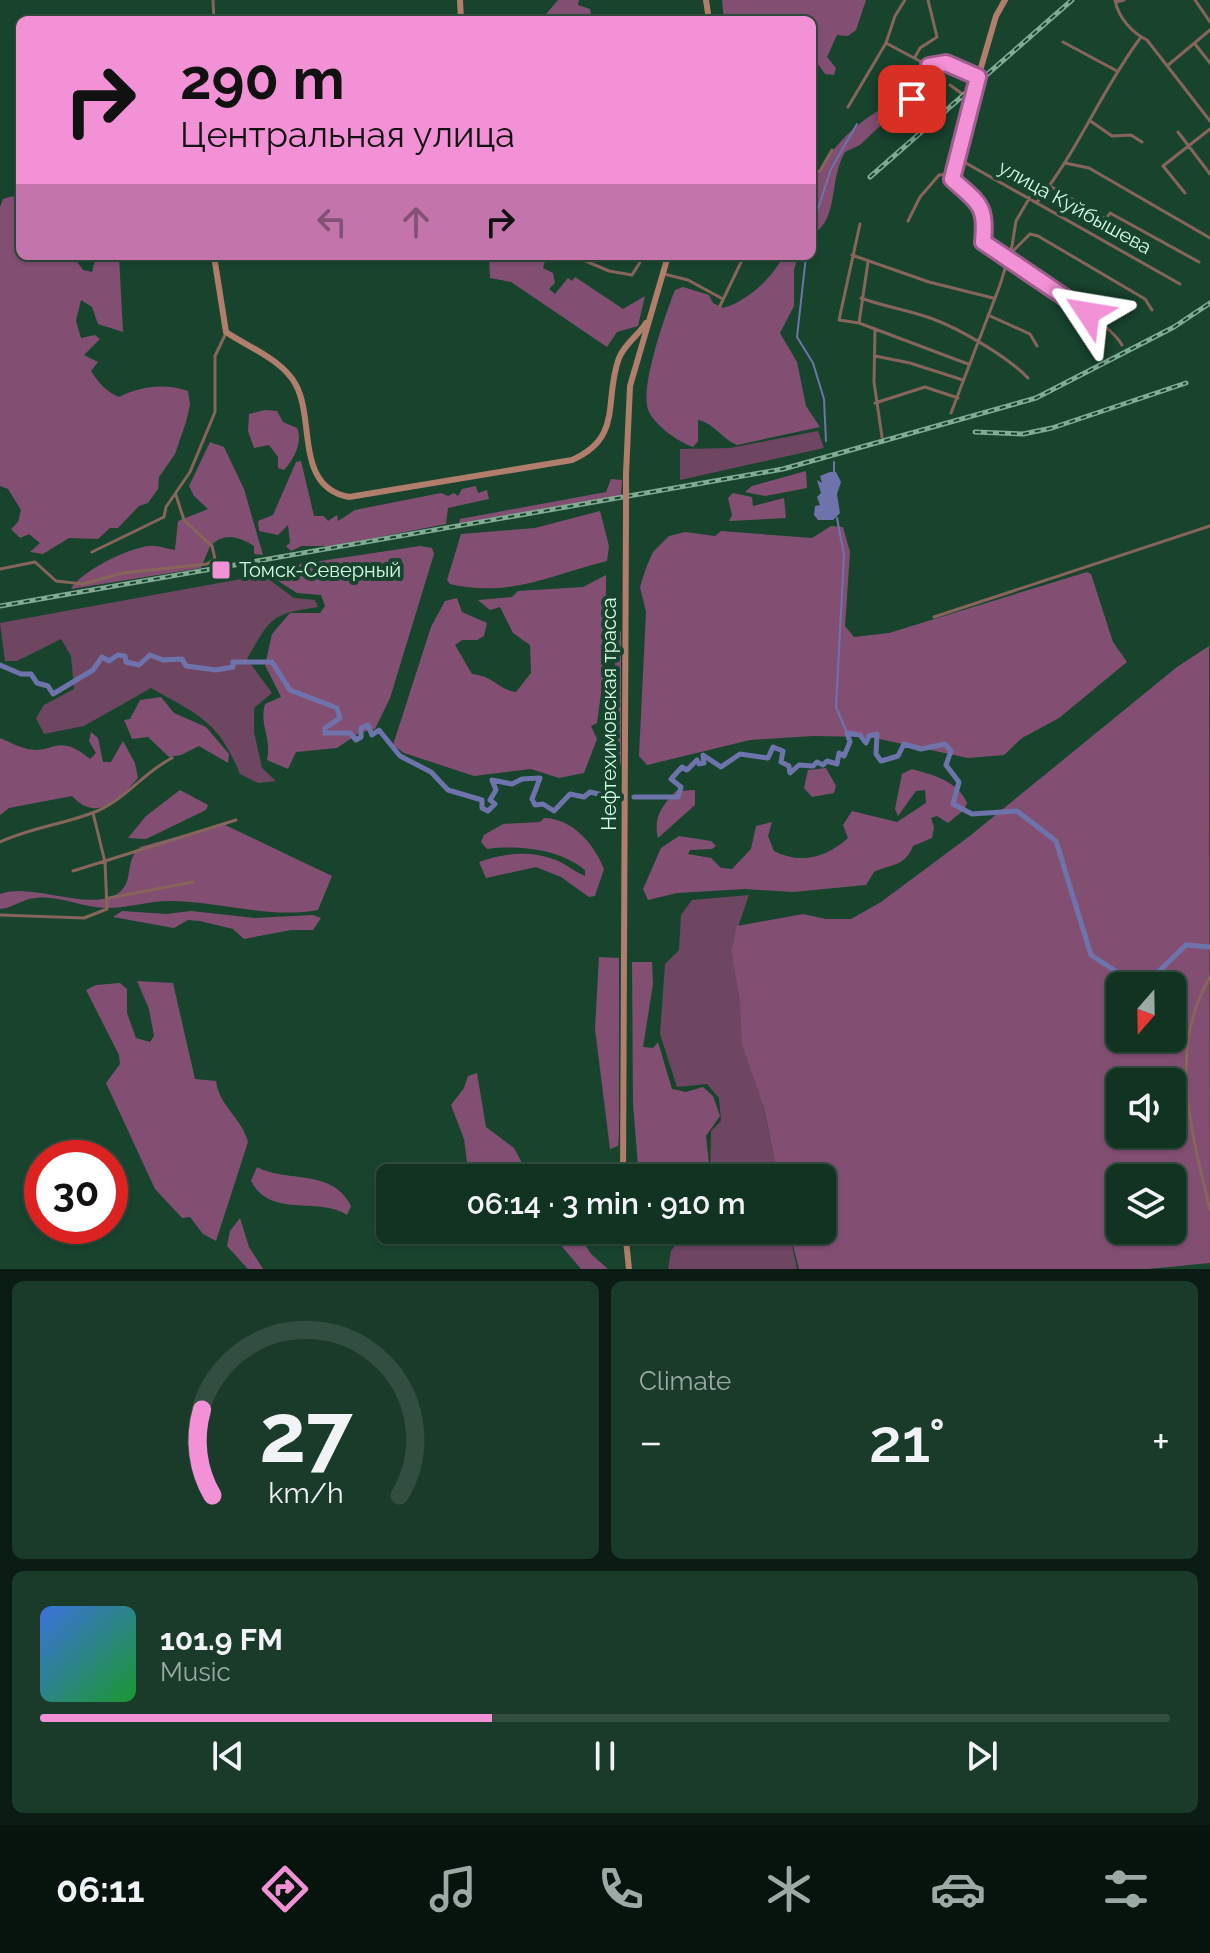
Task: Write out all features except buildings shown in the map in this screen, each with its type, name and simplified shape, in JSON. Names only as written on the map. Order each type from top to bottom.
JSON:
[{"type":"main road","points":[[950,174],[996,16],[1005,0]]},
{"type":"main road","points":[[215,260],[226,332],[292,378],[300,397],[314,471],[332,492],[349,497],[572,460],[594,449],[607,427],[622,352],[646,323]]},
{"type":"main road","name":"Нефтехимовская трасса","points":[[623,1164],[627,407],[637,352],[667,260]]},
{"type":"main road","points":[[622,352],[637,352]]},
{"type":"main road","points":[[626,1244],[629,1269]]},
{"type":"street","points":[[848,107],[886,43],[895,16],[905,0]]},
{"type":"street","points":[[915,57],[920,48],[937,37],[928,0]]},
{"type":"street","points":[[1124,0],[1115,1],[1116,10],[1167,66],[1210,121]]},
{"type":"street","points":[[1195,0],[1210,22]]},
{"type":"street","points":[[1167,66],[1210,30]]},
{"type":"street","points":[[1037,202],[1065,163],[1117,71],[1141,37]]},
{"type":"street","points":[[1063,42],[1117,71]]},
{"type":"street","points":[[886,43],[929,66],[946,63],[978,77]]},
{"type":"street","points":[[1194,43],[1210,63]]},
{"type":"street","points":[[877,123],[924,90],[929,82],[929,66]]},
{"type":"street","points":[[950,85],[972,101]]},
{"type":"street","points":[[1089,120],[1112,136],[1131,135],[1142,142]]},
{"type":"street","points":[[1185,193],[1163,166],[1210,129]]},
{"type":"street","points":[[1178,132],[1210,174]]},
{"type":"street","points":[[816,172],[820,171],[832,150]]},
{"type":"street","name":"улица Куйбышева","points":[[955,157],[1180,284]]},
{"type":"street","points":[[1065,163],[1089,168],[1210,238]]},
{"type":"street","points":[[908,221],[920,197],[939,175],[950,174],[979,201],[986,223],[980,242],[1115,333],[1122,345]]},
{"type":"street","points":[[1050,186],[1106,219],[1110,213],[1199,262]]},
{"type":"street","points":[[951,413],[1012,246],[1016,221],[1030,197]]},
{"type":"street","points":[[860,224],[838,318],[968,364]]},
{"type":"street","points":[[1006,258],[1030,234],[1038,236],[1145,299],[1152,310]]},
{"type":"street","points":[[852,255],[985,298],[994,298]]},
{"type":"street","points":[[583,260],[609,271],[632,275],[641,260]]},
{"type":"street","points":[[720,306],[742,260]]},
{"type":"street","points":[[859,323],[868,262]]},
{"type":"street","points":[[662,274],[688,280],[723,299]]},
{"type":"street","points":[[861,298],[891,310],[935,320],[977,343],[1028,378]]},
{"type":"street","points":[[988,315],[1030,334],[1037,346]]},
{"type":"street","points":[[875,329],[875,403],[882,437]]},
{"type":"street","points":[[92,552],[164,517],[190,472],[215,412],[215,356],[226,332]]},
{"type":"street","points":[[875,356],[963,380]]},
{"type":"street","points":[[875,403],[925,387],[958,398]]},
{"type":"street","points":[[0,569],[35,562],[56,581],[83,584],[123,573],[207,564],[215,559],[212,546],[184,520],[176,495]]},
{"type":"street","points":[[934,617],[1210,526]]},
{"type":"street","points":[[0,842],[16,834],[93,813],[115,802],[172,758]]},
{"type":"street","points":[[0,915],[84,918],[107,909],[109,898],[105,862],[93,813]]},
{"type":"street","points":[[73,871],[236,820]]},
{"type":"street","points":[[109,898],[193,882]]},
{"type":"street","points":[[1210,977],[1195,1007],[1184,1065],[1210,1210]]},
{"type":"shaded area","points":[[558,0],[579,0],[578,5],[590,9],[591,16],[544,16]]},
{"type":"shaded area","points":[[722,0],[866,0],[856,30],[848,36],[837,35],[827,57],[836,68],[834,75],[825,74],[816,61],[816,16],[724,16]]},
{"type":"shaded area","points":[[894,104],[898,109],[860,145],[845,152],[827,219],[816,232],[816,177],[843,139],[882,109]]},
{"type":"shaded area","points":[[13,196],[16,202],[16,260],[76,260],[83,270],[92,272],[95,260],[119,260],[123,332],[98,324],[92,307],[81,300],[76,321],[81,338],[95,335],[100,339],[84,355],[98,362],[91,371],[100,383],[119,397],[153,387],[188,391],[190,405],[175,454],[159,477],[158,489],[148,503],[139,506],[118,528],[110,528],[98,539],[69,538],[43,554],[30,552],[40,543],[29,534],[20,538],[11,529],[18,522],[21,510],[8,489],[0,486],[0,207],[3,199]]},
{"type":"shaded area","points":[[489,260],[544,260],[543,268],[553,273],[555,283],[549,289],[555,294],[568,278],[572,281],[575,277],[623,309],[645,296],[638,326],[617,332],[607,347],[511,282],[490,278]]},
{"type":"shaded area","points":[[781,260],[797,260],[794,306],[780,333],[797,362],[806,406],[820,427],[737,445],[709,424],[698,420],[698,441],[693,447],[680,441],[657,423],[649,412],[647,402],[654,352],[675,290],[683,287],[709,295],[713,303],[723,308],[741,300],[773,273]]},
{"type":"shaded area","points":[[277,411],[283,422],[297,428],[299,433],[296,450],[284,470],[278,468],[278,457],[269,445],[254,448],[248,431],[249,414]]},
{"type":"shaded area","points":[[818,431],[824,448],[680,480],[680,449],[730,448]]},
{"type":"shaded area","points":[[210,442],[224,447],[244,489],[263,555],[254,554],[254,546],[242,540],[226,537],[210,546],[201,568],[71,589],[84,575],[129,551],[152,546],[175,550],[178,521],[208,509],[194,496],[189,486]]},
{"type":"shaded area","points":[[301,461],[314,516],[324,516],[328,521],[337,515],[338,521],[355,510],[441,493],[458,496],[462,489],[476,486],[478,493],[487,490],[489,499],[448,508],[446,524],[333,546],[302,546],[291,551],[286,546],[290,543],[288,525],[278,535],[259,531],[258,521],[273,515],[296,462]]},
{"type":"shaded area","points":[[806,471],[807,488],[765,496],[745,492],[752,486]]},
{"type":"shaded area","points":[[611,479],[622,480],[621,496],[459,524],[460,519],[606,492]]},
{"type":"shaded area","points":[[733,493],[752,497],[753,506],[784,498],[786,518],[729,521],[732,515],[728,498]]},
{"type":"shaded area","points":[[600,511],[609,546],[607,561],[511,587],[472,588],[450,584],[447,580],[461,534],[535,528]]},
{"type":"shaded area","points":[[831,526],[843,527],[850,552],[845,626],[854,637],[889,633],[1087,572],[1091,574],[1113,642],[1127,662],[1059,718],[1022,738],[1004,755],[968,758],[870,737],[813,736],[750,740],[647,765],[639,756],[646,612],[640,587],[653,552],[669,536],[685,532],[715,536],[721,531],[812,538]]},
{"type":"shaded area","points":[[420,546],[432,548],[434,554],[390,698],[375,729],[359,733],[337,748],[296,752],[288,769],[267,760],[268,745],[263,719],[265,704],[281,697],[265,665],[272,634],[290,613],[320,613],[325,606],[321,595],[297,593],[275,579],[274,568]]},
{"type":"shaded area","points":[[263,575],[294,598],[315,600],[318,607],[290,612],[274,620],[247,659],[272,693],[254,708],[254,732],[262,768],[276,781],[258,783],[240,774],[215,730],[194,713],[151,688],[84,726],[44,734],[36,718],[44,705],[74,689],[71,656],[61,639],[17,661],[5,661],[0,623]]},
{"type":"shaded area","points":[[606,575],[606,657],[597,723],[591,726],[597,739],[584,773],[559,778],[531,769],[474,776],[404,753],[393,745],[431,627],[445,601],[457,598],[462,612],[487,623],[484,636],[477,640],[462,640],[455,645],[472,674],[516,692],[531,673],[530,645],[513,633],[500,607],[490,610],[478,600],[512,597],[518,591],[583,587]]},
{"type":"shaded area","points":[[621,631],[621,765],[612,743],[617,742],[617,733],[613,731],[616,633]]},
{"type":"shaded area","points":[[1209,646],[1210,1263],[1148,1269],[799,1269],[793,1244],[836,1244],[836,1164],[775,1164],[764,1108],[742,1044],[740,1001],[731,949],[737,926],[803,914],[826,919],[851,919],[881,902],[971,835],[1177,667]]},
{"type":"shaded area","points":[[161,697],[174,713],[206,727],[229,754],[228,763],[199,746],[169,757],[148,737],[132,739],[124,720],[130,719],[140,700]]},
{"type":"shaded area","points":[[91,732],[98,738],[103,762],[111,762],[123,741],[135,763],[138,778],[123,794],[99,808],[81,804],[72,796],[9,808],[0,815],[0,738],[34,750],[69,746],[90,759],[96,753],[89,741]]},
{"type":"shaded area","points":[[826,768],[836,786],[834,793],[812,797],[804,788],[808,770]]},
{"type":"shaded area","points":[[912,769],[951,784],[967,803],[964,810],[948,823],[937,816],[931,818],[934,827],[932,838],[913,846],[901,861],[874,872],[866,885],[793,892],[745,889],[677,893],[648,900],[643,889],[661,848],[679,836],[711,841],[716,846],[712,849],[690,850],[688,854],[711,858],[721,868],[732,869],[751,849],[756,826],[772,822],[768,836],[774,851],[794,858],[813,857],[831,850],[848,838],[843,825],[852,811],[897,822],[926,803],[925,790],[916,791],[898,816],[895,809],[902,774]]},
{"type":"shaded area","points":[[180,790],[208,805],[206,810],[146,839],[128,838],[146,816]]},
{"type":"shaded area","points":[[695,790],[695,805],[658,838],[658,818],[667,802],[676,791]]},
{"type":"shaded area","points":[[544,818],[573,828],[595,851],[604,869],[595,896],[589,897],[561,877],[536,867],[486,878],[479,862],[517,854],[556,860],[585,876],[585,870],[575,863],[551,853],[525,848],[487,849],[481,842],[484,835],[503,824],[540,822]]},
{"type":"shaded area","points":[[223,824],[332,876],[318,910],[263,911],[169,901],[107,908],[45,898],[30,899],[0,909],[0,894],[13,891],[95,900],[109,897],[125,886],[132,858],[140,847]]},
{"type":"shaded area","points":[[749,895],[731,947],[775,1164],[710,1164],[711,1131],[721,1121],[719,1098],[707,1084],[677,1087],[660,1034],[665,964],[679,950],[681,915],[692,900]]},
{"type":"shaded area","points":[[122,911],[166,914],[191,911],[255,918],[313,915],[321,918],[313,930],[291,930],[244,939],[233,929],[200,921],[188,920],[174,928],[113,917]]},
{"type":"shaded area","points":[[599,957],[619,958],[619,1136],[618,1146],[610,1149],[595,1029]]},
{"type":"shaded area","points":[[632,962],[652,962],[653,984],[643,1047],[653,1048],[658,1042],[672,1089],[686,1092],[703,1087],[713,1096],[720,1116],[706,1136],[709,1164],[638,1164],[633,1104]]},
{"type":"shaded area","points":[[137,981],[173,983],[195,1079],[216,1081],[221,1098],[241,1126],[248,1142],[216,1241],[203,1234],[190,1217],[182,1218],[155,1189],[106,1083],[120,1064],[119,1055],[86,990],[96,985],[120,983],[127,989],[127,1013],[136,1038],[150,1042],[154,1036],[149,1009]]},
{"type":"shaded area","points":[[477,1073],[486,1127],[514,1148],[523,1164],[467,1164],[464,1139],[451,1105],[464,1088],[468,1076]]},
{"type":"shaded area","points":[[257,1167],[333,1186],[351,1206],[347,1215],[323,1207],[270,1200],[251,1181]]},
{"type":"shaded area","points":[[240,1218],[249,1247],[263,1269],[248,1269],[227,1246],[230,1231]]},
{"type":"shaded area","points":[[560,1244],[584,1244],[608,1269],[581,1269]]},
{"type":"shaded area","points":[[676,1244],[792,1244],[797,1269],[668,1269],[671,1251]]},
{"type":"water","points":[[836,472],[841,482],[837,494],[840,513],[833,520],[818,520],[814,515],[815,506],[820,505],[817,497],[821,493],[817,480],[822,483],[820,476]]},
{"type":"waterway","points":[[816,215],[831,169],[857,124]]},
{"type":"waterway","points":[[806,260],[797,337],[813,363],[824,399],[826,441]]},
{"type":"waterway","points":[[834,462],[834,472]]},
{"type":"waterway","points":[[837,518],[844,555],[836,707],[847,733]]},
{"type":"waterway","points":[[0,665],[21,674],[31,674],[37,683],[48,686],[53,694],[93,670],[102,657],[109,661],[118,655],[125,656],[126,662],[139,665],[150,655],[163,660],[182,659],[186,666],[216,670],[233,667],[233,662],[272,662],[290,690],[337,708],[340,718],[325,728],[325,733],[350,733],[356,740],[361,737],[361,728],[368,725],[372,735],[379,730],[400,756],[431,772],[448,790],[482,800],[482,808],[488,811],[495,804],[490,800],[496,790],[492,780],[512,784],[522,779],[540,778],[532,799],[535,805],[543,804],[554,811],[570,794],[584,797],[590,792],[616,798]]},
{"type":"waterway","points":[[634,797],[678,797],[681,787],[671,779],[682,767],[687,770],[697,760],[699,764],[704,763],[703,755],[721,767],[740,754],[768,758],[773,747],[783,751],[781,762],[789,766],[790,773],[799,765],[813,766],[817,762],[823,765],[827,761],[837,764],[839,753],[844,756],[850,742],[847,733],[860,735],[866,743],[869,736],[877,734],[876,754],[881,761],[898,756],[904,744],[921,749],[945,744],[951,751],[946,765],[959,782],[953,804],[972,814],[1017,811],[1056,841],[1091,955],[1123,976],[1157,973],[1186,945],[1210,947]]},
{"type":"railway","points":[[870,177],[1072,0]]},
{"type":"railway","points":[[0,606],[783,469],[1036,398],[1174,327],[1210,303]]},
{"type":"railway","points":[[975,432],[1023,434],[1052,428],[1186,383]]},
{"type":"place","name":"Томск-Северный","points":[[221,570]]},
{"type":"route","points":[[912,99],[929,82],[929,66],[946,63],[978,77],[950,174],[952,179],[979,201],[986,223],[983,242],[1088,313]]}]
